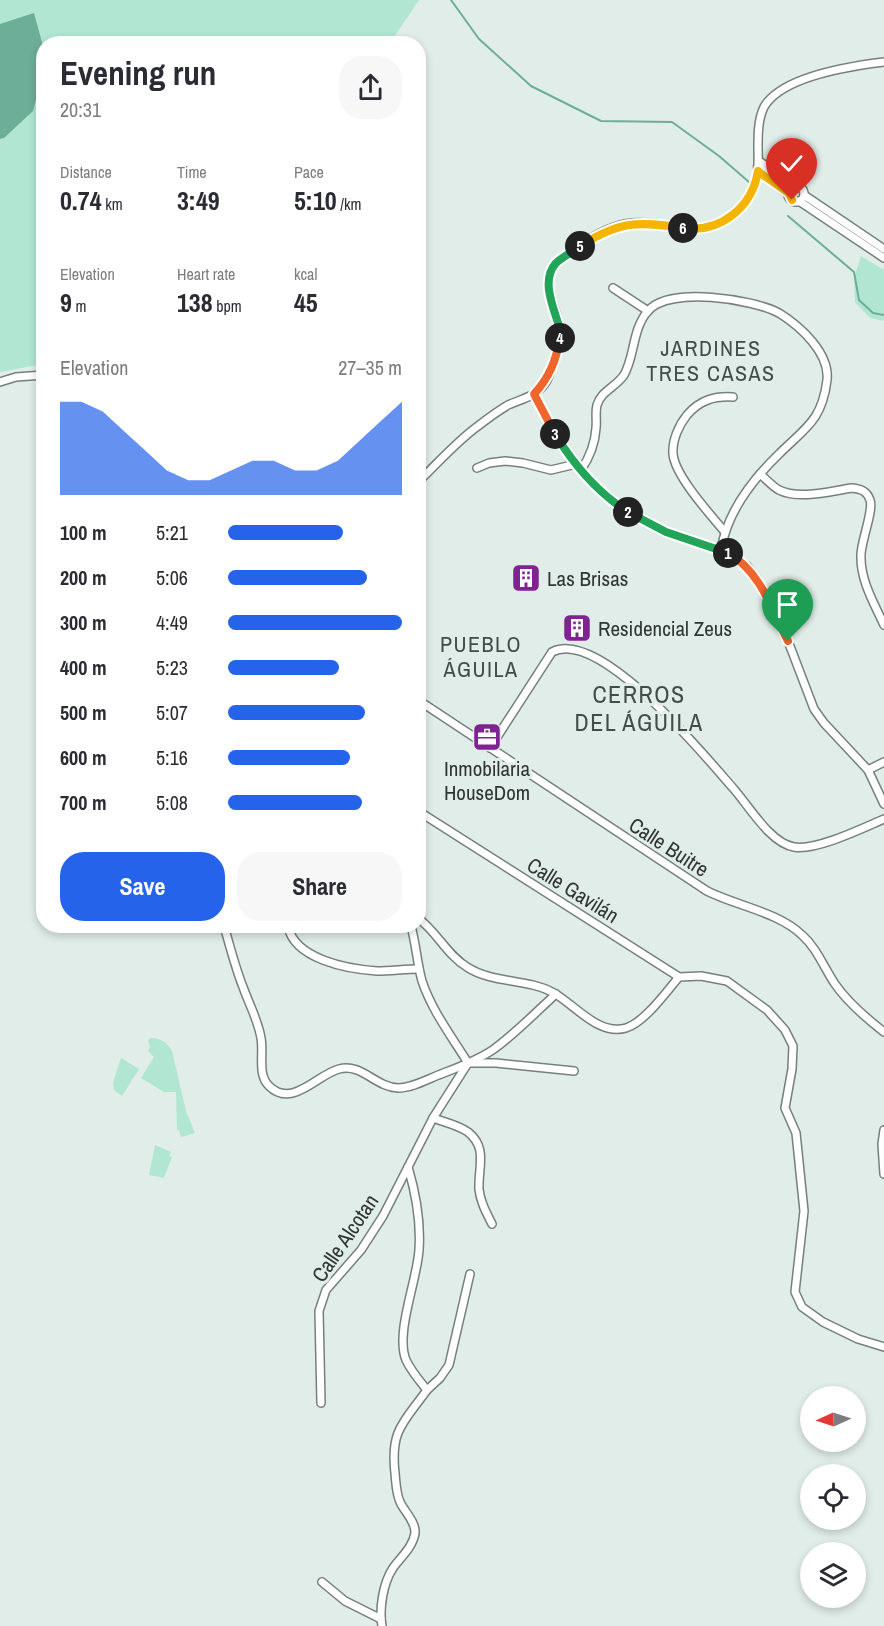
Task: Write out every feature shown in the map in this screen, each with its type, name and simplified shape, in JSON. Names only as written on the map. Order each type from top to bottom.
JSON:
[{"type":"street","points":[[426,474],[477,426],[506,406],[534,394],[546,382],[557,356],[561,333],[548,288],[549,275],[556,263],[599,234],[625,224],[649,223],[696,229],[718,224],[739,210],[753,190],[759,161],[760,118],[772,98],[782,90],[819,73],[884,62]]},
{"type":"street","points":[[759,161],[794,186],[801,188],[804,195],[884,249]]},
{"type":"street","points":[[758,171],[789,193],[792,200],[799,201],[884,258]]},
{"type":"street","points":[[789,193],[794,186]]},
{"type":"street","points":[[799,201],[804,195]]},
{"type":"street","points":[[613,288],[648,311]]},
{"type":"street","points":[[477,468],[489,463],[504,461],[551,470],[578,467],[589,457],[594,444],[598,403],[603,394],[624,374],[642,321],[655,305],[701,296],[726,298],[778,313],[798,327],[826,362],[828,378],[823,402],[807,430],[780,453],[746,492],[724,531],[721,550]]},
{"type":"street","points":[[0,382],[16,377],[36,376]]},
{"type":"street","points":[[534,394],[558,438],[578,467],[598,489],[640,519],[666,532],[721,550],[747,566],[757,579],[788,641],[814,709],[868,770],[884,804]]},
{"type":"street","points":[[724,531],[690,488],[673,454],[678,430],[696,405],[719,396],[733,397]]},
{"type":"street","points":[[760,474],[778,489],[788,493],[812,493],[852,488],[866,492],[872,506],[863,534],[862,573],[884,626]]},
{"type":"street","points":[[490,748],[552,652],[559,648],[567,649],[595,657],[620,672],[664,711],[778,842],[795,848],[810,846],[835,839],[884,819]]},
{"type":"street","name":"Calle Buitre","points":[[426,705],[707,891],[728,901],[773,916],[792,927],[804,936],[835,984],[852,1005],[884,1032]]},
{"type":"street","points":[[868,770],[884,762]]},
{"type":"street","name":"Calle Gavilán","points":[[426,816],[679,977]]},
{"type":"street","points":[[426,926],[466,967],[494,978],[541,987],[556,994],[604,1028],[614,1030],[635,1023],[679,977],[716,978],[735,985],[751,1000],[767,1010],[785,1030],[793,1046],[792,1069],[785,1108],[796,1133],[804,1211],[795,1292],[802,1307],[823,1322],[858,1340],[884,1347]]},
{"type":"street","points":[[226,933],[242,985],[260,1030],[263,1045],[263,1077],[277,1092],[287,1094],[305,1089],[331,1072],[348,1068],[357,1069],[381,1085],[397,1088],[409,1087],[468,1063],[496,1048],[556,994]]},
{"type":"street","points":[[290,933],[296,945],[305,952],[322,959],[377,971],[419,969]]},
{"type":"street","points":[[413,933],[419,969],[430,1002],[468,1063]]},
{"type":"street","points":[[468,1063],[496,1063],[574,1071]]},
{"type":"street","name":"Calle Alcotan","points":[[321,1403],[319,1311],[326,1290],[361,1250],[382,1216],[433,1118],[468,1063]]},
{"type":"street","points":[[433,1118],[466,1131],[474,1138],[480,1149],[482,1163],[479,1188],[482,1203],[492,1224]]},
{"type":"street","points":[[884,1130],[882,1144],[884,1174]]},
{"type":"street","points":[[408,1167],[417,1201],[419,1248],[417,1272],[402,1340],[405,1357],[412,1372],[427,1390]]},
{"type":"street","points":[[322,1582],[345,1601],[381,1622],[384,1591],[392,1570],[411,1544],[416,1531],[398,1495],[394,1443],[398,1431],[427,1390],[440,1378],[449,1365],[470,1274]]},
{"type":"shaded area","points":[[0,0],[419,0],[395,36],[36,36],[36,365],[0,372]]},
{"type":"shaded area","points":[[34,13],[40,36],[36,36],[36,100],[33,111],[4,138],[0,139],[0,24]]},
{"type":"shaded area","points":[[861,256],[884,270],[884,321],[870,318],[855,302],[854,278]]},
{"type":"shaded area","points":[[151,1038],[163,1042],[172,1051],[186,1111],[195,1133],[181,1137],[177,1130],[176,1092],[164,1092],[141,1078],[154,1057],[148,1051],[150,1047],[148,1040]]},
{"type":"shaded area","points":[[121,1058],[139,1069],[122,1096],[114,1090],[113,1083]]},
{"type":"shaded area","points":[[155,1145],[171,1152],[169,1156],[172,1157],[164,1178],[149,1175]]},
{"type":"waterway","points":[[451,0],[479,39],[531,86],[601,121],[672,122],[719,156],[749,182]]},
{"type":"waterway","points":[[788,216],[854,272],[859,300],[873,313],[884,315]]},
{"type":"place","name":"Las Brisas","points":[[526,578]]},
{"type":"place","name":"Residencial Zeus","points":[[577,628]]},
{"type":"place","name":"Inmobilaria HouseDom","points":[[487,737]]},
{"type":"district","name":"JARDINES TRES CASAS","points":[[711,360]]},
{"type":"district","name":"PUEBLO ÁGUILA","points":[[481,656]]},
{"type":"district","name":"CERROS DEL ÁGUILA","points":[[639,708]]},
{"type":"route","points":[[788,641],[757,579],[747,566],[721,550],[666,532],[640,519],[598,489],[558,438],[534,394],[546,382],[557,356],[561,333],[548,288],[549,275],[556,263],[599,234],[625,224],[649,223],[696,229],[718,224],[739,210],[753,190],[758,171],[789,193],[792,200]]}]
